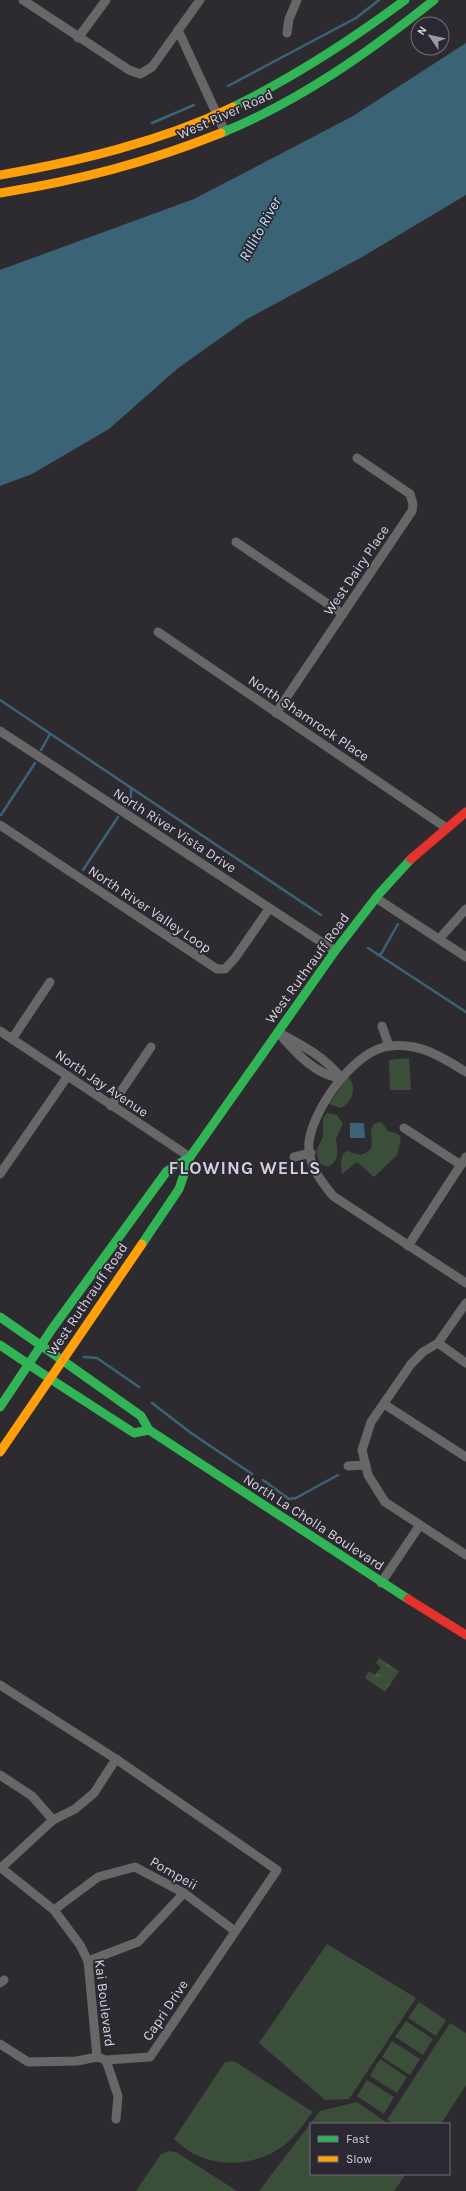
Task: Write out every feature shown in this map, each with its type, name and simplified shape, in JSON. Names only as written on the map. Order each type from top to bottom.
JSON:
[{"type":"main road","name":"West River Road","points":[[0,175],[52,166],[109,153],[176,132],[218,115],[308,69],[346,45],[405,0]]},
{"type":"main road","name":"West River Road","points":[[0,193],[40,188],[111,172],[157,158],[226,132],[262,115],[331,76],[393,33],[434,0]]},
{"type":"main road","name":"West Ruthrauff Road","points":[[0,1452],[179,1189],[190,1157],[335,951],[376,898],[408,862],[445,827],[466,812]]},
{"type":"main road","name":"West Ruthrauff Road","points":[[0,1407],[41,1345],[167,1171],[190,1157]]},
{"type":"main road","name":"North La Cholla Boulevard","points":[[0,1317],[141,1416],[149,1430],[382,1584],[466,1635]]},
{"type":"main road","points":[[0,1345],[134,1433],[149,1430]]},
{"type":"street","points":[[23,0],[78,38],[140,76],[152,67],[200,0]]},
{"type":"street","points":[[78,38],[106,0]]},
{"type":"street","points":[[287,33],[289,19],[298,0]]},
{"type":"street","points":[[178,30],[226,132]]},
{"type":"street","name":"West Dairy Place","points":[[276,713],[410,515],[414,504],[410,494],[357,458]]},
{"type":"street","points":[[236,542],[343,614]]},
{"type":"street","name":"North Shamrock Place","points":[[158,632],[445,827]]},
{"type":"street","name":"North River Vista Drive","points":[[0,731],[335,951]]},
{"type":"street","name":"North River Valley Loop","points":[[0,825],[211,967],[220,971],[233,962],[269,909]]},
{"type":"street","points":[[376,898],[466,957]]},
{"type":"street","points":[[439,939],[466,909]]},
{"type":"street","points":[[12,1039],[50,982]]},
{"type":"street","points":[[382,1026],[389,1046]]},
{"type":"street","name":"North Jay Avenue","points":[[0,1031],[190,1157]]},
{"type":"street","points":[[278,1032],[295,1052],[330,1077],[341,1078]]},
{"type":"street","points":[[466,1072],[435,1052],[411,1046],[389,1046],[368,1054],[341,1078],[316,1118],[309,1142],[317,1176],[333,1196],[466,1283]]},
{"type":"street","points":[[111,1106],[151,1047]]},
{"type":"street","points":[[1,1172],[67,1076]]},
{"type":"street","points":[[404,1128],[464,1161],[408,1246]]},
{"type":"street","points":[[294,1157],[311,1154]]},
{"type":"street","points":[[466,1303],[438,1343],[423,1352],[410,1364],[371,1422],[362,1450],[368,1475],[385,1502],[420,1526],[466,1554]]},
{"type":"street","points":[[438,1343],[466,1363]]},
{"type":"street","points":[[384,1404],[466,1457]]},
{"type":"street","points":[[348,1466],[366,1465]]},
{"type":"street","points":[[382,1584],[420,1526]]},
{"type":"street","points":[[0,1685],[116,1759],[94,1793],[75,1809],[53,1820],[0,1867]]},
{"type":"street","name":"Capri Drive","points":[[0,2044],[28,2062],[150,2057],[276,1870],[116,1759]]},
{"type":"street","points":[[0,1775],[32,1796],[53,1820]]},
{"type":"street","name":"Kai Boulevard","points":[[0,1867],[54,1910],[80,1944],[88,1961],[102,2059],[118,2096],[116,2119]]},
{"type":"street","name":"Pompeii","points":[[54,1910],[98,1877],[134,1867],[184,1893],[235,1931]]},
{"type":"street","points":[[88,1961],[138,1942],[184,1893]]},
{"type":"green space","points":[[409,1058],[411,1090],[390,1090],[389,1060]]},
{"type":"green space","points":[[348,1077],[353,1085],[353,1090],[348,1102],[340,1108],[329,1104]]},
{"type":"green space","points":[[327,1113],[337,1115],[343,1124],[336,1139],[337,1158],[328,1167],[320,1164],[316,1151],[323,1137],[323,1118]]},
{"type":"green space","points":[[381,1122],[388,1131],[398,1134],[401,1138],[397,1155],[374,1177],[357,1162],[342,1174],[341,1162],[343,1154],[347,1151],[361,1155],[369,1151],[372,1145],[372,1127],[374,1124]]},
{"type":"green space","points":[[379,1658],[399,1671],[385,1692],[365,1678],[369,1671],[375,1675],[381,1667],[376,1663]]},
{"type":"green space","points":[[327,1944],[416,1998],[349,2099],[325,2100],[259,2043]]},
{"type":"green space","points":[[419,2002],[446,2020],[436,2036],[408,2018]]},
{"type":"green space","points":[[406,2021],[433,2039],[423,2055],[395,2037]]},
{"type":"green space","points":[[450,2023],[466,2033],[466,2085],[442,2123],[392,2123],[387,2120]]},
{"type":"green space","points":[[392,2041],[420,2059],[410,2075],[382,2057]]},
{"type":"green space","points":[[380,2059],[407,2077],[397,2093],[370,2076]]},
{"type":"green space","points":[[234,2061],[313,2112],[298,2132],[287,2143],[274,2152],[245,2162],[229,2163],[214,2161],[200,2156],[186,2149],[174,2139],[225,2062]]},
{"type":"green space","points":[[367,2080],[394,2097],[384,2114],[357,2096]]},
{"type":"green space","points":[[357,2102],[388,2123],[311,2123],[320,2111]]},
{"type":"green space","points":[[310,2124],[310,2175],[405,2175],[394,2191],[259,2191]]},
{"type":"green space","points":[[169,2151],[176,2152],[237,2191],[136,2191],[161,2154]]},
{"type":"water","name":"Rillito River","points":[[466,43],[466,195],[362,257],[247,319],[177,369],[109,429],[32,474],[0,486],[0,270],[194,199],[353,116],[446,56],[450,56],[450,53]]},
{"type":"water","points":[[350,1123],[364,1123],[365,1138],[350,1138]]},
{"type":"waterway","points":[[228,86],[356,18],[379,0]]},
{"type":"waterway","points":[[152,123],[194,105]]},
{"type":"waterway","points":[[0,700],[321,915]]},
{"type":"waterway","points":[[41,750],[50,734]]},
{"type":"waterway","points":[[1,815],[35,763]]},
{"type":"waterway","points":[[125,805],[131,798],[131,788]]},
{"type":"waterway","points":[[83,870],[118,817]]},
{"type":"waterway","points":[[378,955],[381,954],[398,924]]},
{"type":"waterway","points":[[368,948],[466,1012]]},
{"type":"waterway","points":[[84,1357],[97,1358],[139,1387]]},
{"type":"waterway","points":[[152,1403],[191,1433],[252,1474]]},
{"type":"waterway","points":[[263,1480],[289,1499],[296,1498],[338,1475]]},
{"type":"traffic: fast","points":[[233,107],[321,58],[364,30],[405,0]]},
{"type":"traffic: fast","points":[[221,133],[306,91],[359,56],[434,0]]},
{"type":"traffic: fast","points":[[142,1244],[179,1189],[190,1157],[335,951],[379,894],[411,859]]},
{"type":"traffic: fast","points":[[0,1407],[52,1329],[167,1171],[190,1157]]},
{"type":"traffic: fast","points":[[0,1317],[62,1360]]},
{"type":"traffic: fast","points":[[0,1345],[49,1378]]},
{"type":"traffic: fast","points":[[62,1360],[141,1416],[149,1430],[408,1599]]},
{"type":"traffic: fast","points":[[49,1378],[134,1433],[149,1430]]},
{"type":"traffic: slow","points":[[0,175],[89,157],[119,149],[177,130],[233,107]]},
{"type":"traffic: slow","points":[[0,193],[85,176],[139,162],[221,133]]},
{"type":"traffic: slow","points":[[0,1452],[142,1244]]},
{"type":"traffic: jam","points":[[411,859],[466,812]]},
{"type":"traffic: jam","points":[[408,1599],[466,1635]]},
{"type":"district","name":"FLOWING WELLS","points":[[245,1168]]}]
